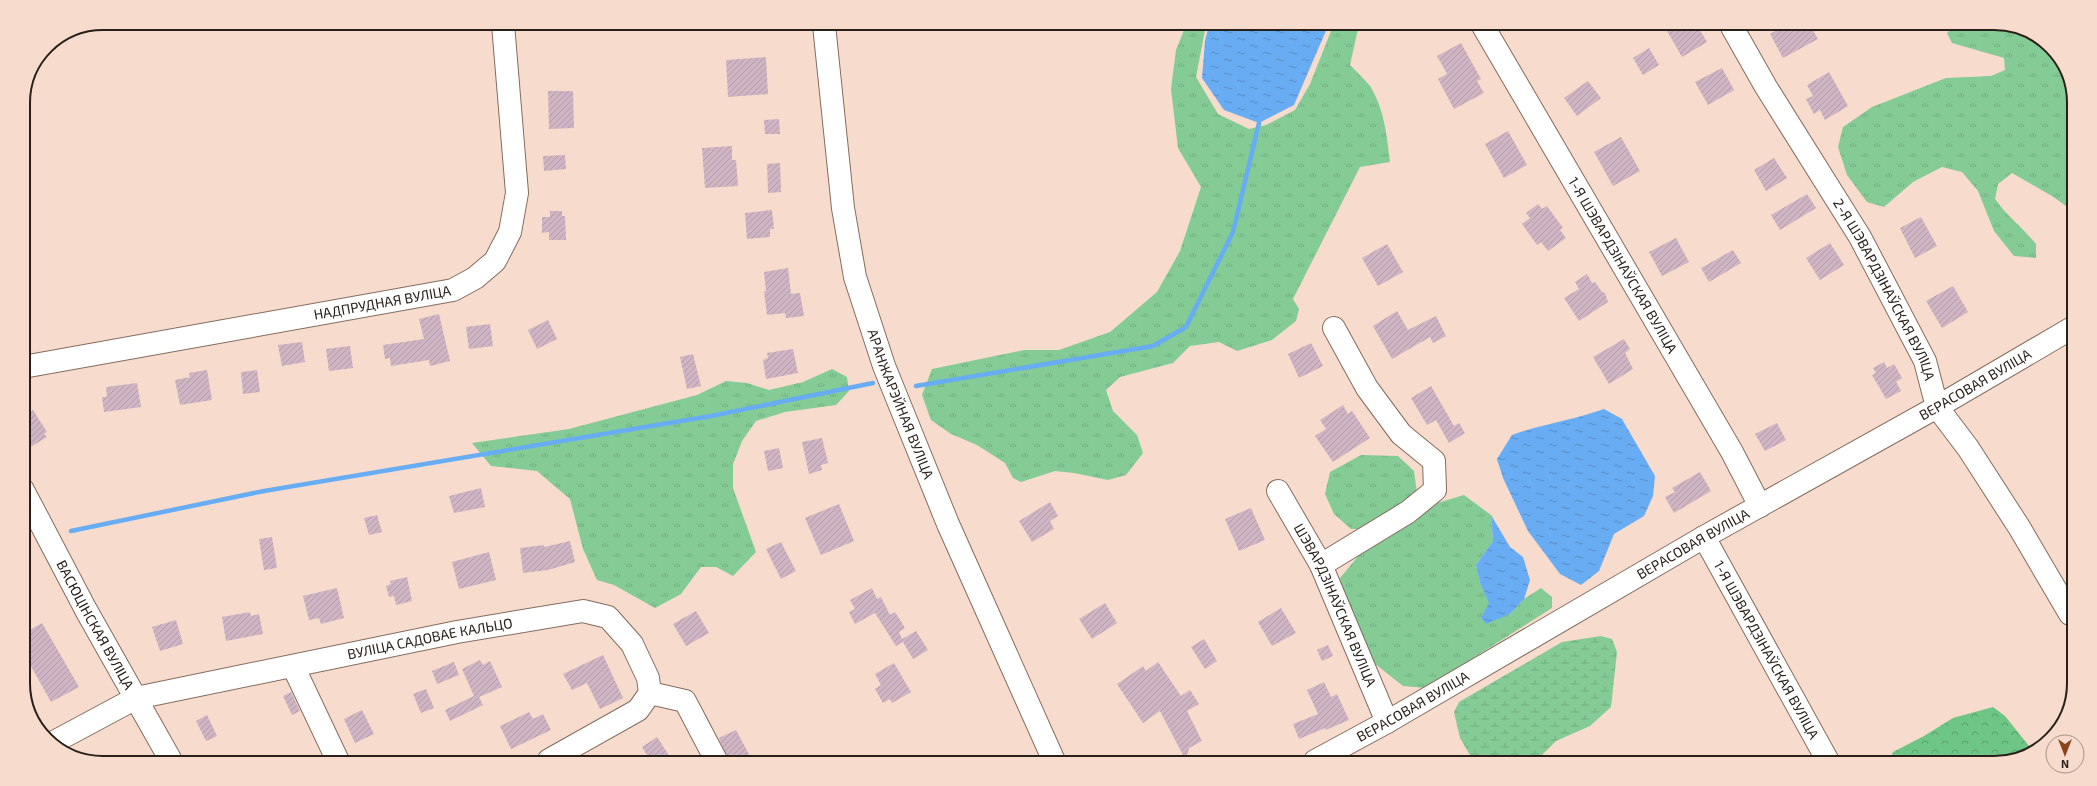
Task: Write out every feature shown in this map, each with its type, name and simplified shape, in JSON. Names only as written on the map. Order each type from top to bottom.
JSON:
[{"type":"street","name":"НАДПРУДНАЯ ВУЛІЦА","points":[[30,366],[453,290],[475,278],[495,261],[510,232],[517,193],[503,30]]},
{"type":"street","name":"АРАНЖАРЭЙНАЯ ВУЛІЦА","points":[[825,30],[843,208],[855,277],[884,366],[948,524],[1052,756]]},
{"type":"street","name":"1-Я ШЭВАРДЗІНАЎСКАЯ ВУЛІЦА","points":[[1485,30],[1732,452],[1760,506]]},
{"type":"street","name":"2-Я ШЭВАРДЗІНАЎСКАЯ ВУЛІЦА","points":[[1734,30],[1766,88],[1860,237],[1925,361],[1937,407],[1977,462],[2019,528],[2067,609]]},
{"type":"street","points":[[1321,565],[1408,512],[1435,490],[1434,461],[1397,429],[1367,388],[1334,328]]},
{"type":"street","name":"ВЕРАСОВАЯ ВУЛІЦА","points":[[1326,756],[1387,722],[1704,537],[1937,407],[2067,331]]},
{"type":"street","name":"ШЭВАРДЗІНАЎСКАЯ ВУЛІЦА","points":[[1278,491],[1321,565],[1387,722]]},
{"type":"street","name":"ВАСЮЦІНСКАЯ ВУЛІЦА","points":[[30,503],[168,756]]},
{"type":"street","name":"1-Я ШЭВАРДЗІНАЎСКАЯ ВУЛІЦА","points":[[1704,537],[1825,756]]},
{"type":"street","name":"ВУЛІЦА САДОВАЕ КАЛЬЦО","points":[[57,740],[136,698],[457,632],[583,611],[608,617],[632,644],[648,678],[650,693]]},
{"type":"street","points":[[293,666],[336,756]]},
{"type":"street","points":[[556,756],[638,710],[650,693],[685,701],[714,756]]},
{"type":"green space","points":[[1184,30],[1205,30],[1196,77],[1218,114],[1249,129],[1266,125],[1295,110],[1310,84],[1331,30],[1358,30],[1350,65],[1370,86],[1379,104],[1386,132],[1390,162],[1360,167],[1293,299],[1299,309],[1296,321],[1272,340],[1237,351],[1219,342],[1190,346],[1173,363],[1120,377],[1106,390],[1113,411],[1137,435],[1143,453],[1126,475],[1108,480],[1074,473],[1055,471],[1021,482],[1013,478],[1005,463],[977,445],[951,434],[931,420],[922,395],[932,369],[1024,350],[1059,350],[1110,332],[1157,292],[1180,251],[1201,187],[1178,148],[1171,89],[1176,50]]},
{"type":"green space","points":[[1950,30],[2009,31],[2027,37],[2035,42],[2046,51],[2060,70],[2066,88],[2067,98],[2067,207],[2052,196],[2012,173],[1998,184],[1995,199],[2036,244],[2036,258],[2014,256],[1994,231],[1978,191],[1962,172],[1942,167],[1913,182],[1884,207],[1867,202],[1847,175],[1838,147],[1843,127],[1872,107],[1946,78],[1991,76],[2005,70],[2004,58],[1952,43],[1947,33]]},
{"type":"green space","points":[[832,369],[847,377],[849,391],[836,405],[785,412],[756,421],[742,441],[733,464],[733,488],[756,552],[733,576],[716,567],[701,567],[681,594],[655,608],[614,585],[597,580],[583,549],[570,499],[537,471],[491,466],[472,443],[569,429],[697,395],[726,381],[747,383],[769,390],[803,382]]},
{"type":"green space","points":[[1361,455],[1398,456],[1414,471],[1417,493],[1364,529],[1351,529],[1334,514],[1325,494],[1330,472]]},
{"type":"green space","points":[[1464,495],[1491,515],[1493,541],[1476,565],[1480,583],[1490,603],[1510,614],[1524,599],[1541,588],[1552,597],[1552,608],[1426,688],[1403,686],[1374,663],[1344,603],[1340,578],[1360,554],[1434,504]]},
{"type":"green space","points":[[1601,636],[1612,639],[1617,652],[1611,707],[1590,726],[1556,741],[1541,756],[1470,756],[1460,738],[1454,712],[1459,702],[1562,642]]},
{"type":"green space","points":[[1993,707],[2005,716],[2030,747],[2013,754],[1994,756],[1892,756],[1893,752],[1924,736],[1953,718]]},
{"type":"water","points":[[1208,30],[1326,30],[1294,105],[1259,123],[1224,110],[1202,78],[1205,41]]},
{"type":"water","points":[[1604,409],[1622,419],[1655,476],[1653,496],[1644,516],[1614,534],[1599,571],[1581,585],[1560,574],[1528,531],[1503,478],[1497,459],[1512,435]]},
{"type":"water","points":[[1491,515],[1510,547],[1523,557],[1530,580],[1524,599],[1510,614],[1486,624],[1481,618],[1489,603],[1480,583],[1476,565],[1493,541]]},
{"type":"building","points":[[1700,30],[1707,42],[1682,57],[1667,31]]},
{"type":"building","points":[[1777,30],[1813,30],[1818,39],[1783,58],[1770,34]]},
{"type":"building","points":[[1461,43],[1481,79],[1477,81],[1484,93],[1454,109],[1438,79],[1447,74],[1437,56]]},
{"type":"building","points":[[1649,48],[1659,65],[1643,75],[1633,58]]},
{"type":"building","points":[[766,57],[768,94],[728,97],[726,60]]},
{"type":"building","points":[[1722,68],[1734,90],[1708,105],[1695,82]]},
{"type":"building","points":[[1829,72],[1848,106],[1825,120],[1820,110],[1814,114],[1806,99],[1813,96],[1807,85]]},
{"type":"building","points":[[1588,81],[1601,98],[1577,116],[1564,98]]},
{"type":"building","points":[[548,91],[573,91],[574,128],[549,129]]},
{"type":"building","points":[[779,119],[780,134],[765,134],[764,120]]},
{"type":"building","points":[[1508,131],[1527,165],[1504,178],[1485,144]]},
{"type":"building","points":[[1621,137],[1640,171],[1613,186],[1594,152]]},
{"type":"building","points":[[732,146],[732,160],[736,160],[738,186],[705,188],[702,148]]},
{"type":"building","points":[[565,155],[566,169],[544,171],[543,156]]},
{"type":"building","points":[[1774,158],[1787,178],[1766,191],[1754,170]]},
{"type":"building","points":[[780,163],[781,192],[768,193],[767,164]]},
{"type":"building","points":[[1807,194],[1816,208],[1780,230],[1771,215]]},
{"type":"building","points":[[1538,204],[1542,209],[1547,206],[1563,228],[1560,230],[1566,238],[1548,251],[1541,242],[1537,245],[1522,224],[1530,218],[1526,213]]},
{"type":"building","points":[[772,210],[774,229],[770,229],[770,237],[747,239],[745,213]]},
{"type":"building","points":[[550,211],[562,211],[562,216],[565,216],[566,240],[549,240],[549,232],[542,233],[542,217],[550,217]]},
{"type":"building","points":[[1921,217],[1937,246],[1915,258],[1900,228]]},
{"type":"building","points":[[1676,238],[1689,262],[1662,276],[1649,252]]},
{"type":"building","points":[[1830,243],[1844,265],[1820,280],[1806,258]]},
{"type":"building","points":[[1387,244],[1403,272],[1378,286],[1362,258]]},
{"type":"building","points":[[1733,250],[1741,263],[1709,282],[1701,268]]},
{"type":"building","points":[[788,268],[791,294],[800,293],[804,316],[786,318],[785,313],[767,315],[764,292],[766,291],[764,272]]},
{"type":"building","points":[[1587,274],[1592,283],[1595,282],[1602,292],[1605,293],[1608,302],[1579,321],[1564,298],[1579,289],[1575,282]]},
{"type":"building","points":[[1953,286],[1968,312],[1942,328],[1926,301]]},
{"type":"building","points":[[1397,311],[1408,330],[1436,316],[1446,336],[1433,343],[1430,337],[1392,359],[1373,326]]},
{"type":"building","points":[[439,314],[450,361],[430,366],[429,360],[391,366],[390,358],[385,359],[383,345],[424,339],[419,319]]},
{"type":"building","points":[[548,320],[557,339],[537,349],[528,330]]},
{"type":"building","points":[[490,324],[493,346],[469,349],[466,327]]},
{"type":"building","points":[[1624,339],[1630,349],[1625,353],[1633,369],[1609,384],[1593,357]]},
{"type":"building","points":[[302,342],[305,362],[282,366],[278,345]]},
{"type":"building","points":[[1311,343],[1323,366],[1299,378],[1288,354]]},
{"type":"building","points":[[350,346],[353,368],[329,371],[326,349]]},
{"type":"building","points":[[793,349],[798,373],[766,379],[763,360],[768,358],[767,353]]},
{"type":"building","points":[[693,354],[701,386],[687,389],[680,357]]},
{"type":"building","points":[[1884,362],[1887,368],[1894,364],[1902,378],[1896,382],[1901,391],[1886,399],[1872,375],[1876,373],[1873,368]]},
{"type":"building","points":[[207,370],[212,400],[180,405],[175,380],[190,377],[189,373]]},
{"type":"building","points":[[257,370],[260,392],[243,394],[241,372]]},
{"type":"building","points":[[137,383],[141,407],[104,412],[102,397],[107,397],[106,387]]},
{"type":"building","points":[[1431,386],[1454,426],[1459,423],[1465,433],[1449,443],[1436,420],[1427,425],[1411,398]]},
{"type":"building","points":[[1343,405],[1348,414],[1352,411],[1370,438],[1333,462],[1315,436],[1326,429],[1320,420]]},
{"type":"building","points":[[33,410],[47,432],[44,434],[47,437],[30,447],[30,412]]},
{"type":"building","points":[[1777,423],[1786,440],[1765,451],[1755,434]]},
{"type":"building","points":[[822,438],[828,463],[821,465],[822,470],[809,474],[802,442]]},
{"type":"building","points":[[779,448],[783,468],[768,471],[764,451]]},
{"type":"building","points":[[1700,472],[1711,491],[1674,513],[1665,497],[1675,492],[1672,488]]},
{"type":"building","points":[[481,488],[485,507],[454,513],[449,496]]},
{"type":"building","points":[[1050,502],[1058,516],[1050,521],[1054,529],[1032,542],[1019,521]]},
{"type":"building","points":[[839,504],[854,541],[821,555],[805,518]]},
{"type":"building","points":[[1251,508],[1265,540],[1239,551],[1225,519]]},
{"type":"building","points":[[377,515],[382,532],[369,535],[364,518]]},
{"type":"building","points":[[272,537],[277,568],[264,570],[259,539]]},
{"type":"building","points":[[570,541],[575,562],[548,570],[523,573],[520,548],[544,545],[544,547]]},
{"type":"building","points":[[781,542],[796,571],[781,579],[766,549]]},
{"type":"building","points":[[489,552],[496,580],[459,589],[452,562]]},
{"type":"building","points":[[407,577],[412,601],[396,605],[394,596],[389,597],[386,586],[391,584],[390,581]]},
{"type":"building","points":[[337,588],[344,618],[321,624],[319,618],[309,620],[303,596]]},
{"type":"building","points":[[872,588],[877,599],[881,597],[890,615],[895,612],[905,628],[899,632],[902,639],[916,631],[928,650],[913,659],[903,642],[896,646],[875,613],[855,624],[849,612],[855,609],[850,600]]},
{"type":"building","points":[[1105,603],[1117,623],[1092,639],[1079,619]]},
{"type":"building","points":[[1281,608],[1296,633],[1272,646],[1258,622]]},
{"type":"building","points":[[696,611],[709,633],[686,646],[673,624]]},
{"type":"building","points":[[250,612],[251,616],[259,614],[263,634],[226,641],[222,617]]},
{"type":"building","points":[[176,620],[183,644],[160,651],[152,627]]},
{"type":"building","points":[[42,623],[79,687],[51,702],[30,664],[30,630]]},
{"type":"building","points":[[1204,639],[1217,661],[1205,669],[1191,647]]},
{"type":"building","points":[[1328,645],[1333,656],[1322,661],[1317,650]]},
{"type":"building","points":[[603,655],[623,698],[600,709],[587,683],[572,690],[563,674]]},
{"type":"building","points":[[480,660],[483,665],[490,661],[502,687],[479,697],[483,705],[450,721],[445,710],[474,696],[462,669]]},
{"type":"building","points":[[454,662],[459,675],[437,684],[432,671]]},
{"type":"building","points":[[1158,662],[1181,696],[1190,690],[1199,704],[1187,711],[1202,741],[1189,748],[1187,756],[1183,756],[1160,711],[1143,723],[1117,684],[1143,666],[1146,671]]},
{"type":"building","points":[[894,663],[911,692],[892,703],[890,699],[883,703],[875,689],[881,685],[875,674]]},
{"type":"building","points":[[1324,682],[1331,697],[1337,694],[1349,720],[1299,739],[1293,724],[1318,714],[1307,690]]},
{"type":"building","points":[[426,689],[434,708],[421,713],[413,694]]},
{"type":"building","points":[[291,692],[300,711],[292,715],[283,696]]},
{"type":"building","points":[[362,710],[374,734],[355,743],[344,719]]},
{"type":"building","points":[[529,712],[533,719],[543,714],[551,730],[511,749],[500,726]]},
{"type":"building","points":[[207,715],[217,736],[206,741],[196,721]]},
{"type":"building","points":[[736,730],[750,756],[726,756],[719,738]]},
{"type":"building","points":[[657,737],[669,756],[648,756],[642,747]]},
{"type":"waterway","points":[[916,386],[1153,346],[1186,327],[1233,232],[1259,123]]},
{"type":"waterway","points":[[71,531],[264,491],[711,416],[873,383]]}]
